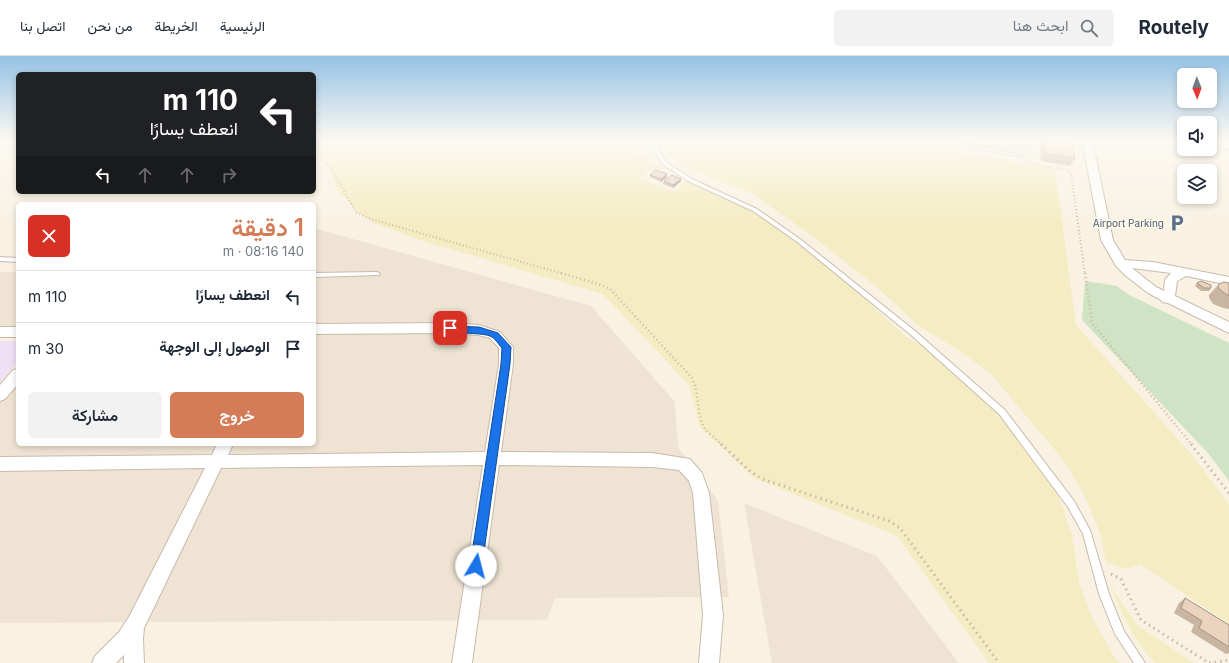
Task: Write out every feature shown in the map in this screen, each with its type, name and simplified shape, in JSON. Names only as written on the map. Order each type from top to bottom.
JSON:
[{"type":"street","points":[[1093,168],[1107,240],[1120,263],[1140,281],[1167,298],[1229,328]]},
{"type":"street","points":[[1120,263],[1153,266],[1229,281]]},
{"type":"street","points":[[1167,298],[1170,293],[1169,283],[1172,279],[1186,272]]},
{"type":"street","points":[[316,329],[450,328],[479,330],[495,335],[506,347],[507,355],[462,663]]},
{"type":"street","points":[[0,332],[16,332]]},
{"type":"street","points":[[0,395],[16,376]]},
{"type":"street","points":[[102,663],[126,639],[136,624],[224,446]]},
{"type":"street","points":[[0,464],[492,458],[652,460],[684,464],[696,478],[701,492],[713,615],[709,663]]},
{"type":"street","points":[[134,663],[133,639],[136,624]]},
{"type":"lane","points":[[673,168],[690,180],[755,210],[798,240],[913,333],[1002,412],[1023,438],[1071,504],[1087,533],[1098,568],[1104,594],[1120,634],[1140,663]]},
{"type":"lane","points":[[0,259],[16,260]]},
{"type":"lane","points":[[316,275],[377,274]]},
{"type":"path","points":[[330,168],[356,212],[366,217],[601,285],[611,290],[692,378],[696,386],[701,419],[709,434],[756,476],[889,521],[900,528],[999,663]]},
{"type":"path","points":[[1057,168],[1066,170],[1071,173],[1092,323],[1200,455],[1229,493]]},
{"type":"path","points":[[1098,568],[1121,579],[1141,620],[1209,663],[1229,660]]},
{"type":"shaded area","points":[[316,229],[591,306],[675,402],[678,447],[718,501],[729,597],[555,598],[547,620],[0,623],[0,402],[16,382],[16,446],[316,446]]},
{"type":"shaded area","points":[[0,272],[16,272],[16,337],[0,337]]},
{"type":"shaded area","points":[[0,341],[16,341],[16,363],[0,383]]},
{"type":"shaded area","points":[[744,503],[877,556],[959,663],[772,663]]},
{"type":"green space","points":[[1085,281],[1117,286],[1129,295],[1229,343],[1229,481],[1208,453],[1082,320]]},
{"type":"sand","points":[[329,168],[663,168],[664,169],[650,170],[639,178],[673,191],[689,180],[737,201],[792,237],[863,297],[904,335],[948,363],[973,383],[1037,462],[1059,497],[1072,535],[1079,581],[1091,616],[1115,658],[1120,663],[989,663],[897,536],[754,478],[700,427],[689,385],[603,294],[423,241],[374,223],[357,212],[336,188]]},
{"type":"sand","points":[[688,168],[1055,169],[1076,325],[1193,456],[1229,504],[1229,624],[1140,564],[1127,569],[1106,563],[1100,533],[1083,492],[1061,457],[991,374],[960,351],[919,326],[879,289],[810,234],[751,193]]},
{"type":"sand","points":[[1110,585],[1137,625],[1194,663],[1156,663],[1135,637]]},
{"type":"building","points":[[656,170],[667,174],[661,179],[650,175]]},
{"type":"building","points":[[672,175],[681,179],[673,185],[664,181]]},
{"type":"building","points":[[1201,281],[1211,285],[1211,288],[1204,288],[1197,283]]},
{"type":"building","points":[[1224,282],[1229,283],[1229,296],[1218,287],[1219,284]]},
{"type":"building","points":[[1185,598],[1229,625],[1229,647],[1199,628],[1202,621],[1181,608]]},
{"type":"place","name":"Airport Parking","points":[[1177,223]]},
{"type":"route","points":[[450,328],[479,330],[495,335],[506,347],[507,355],[476,566]]}]
